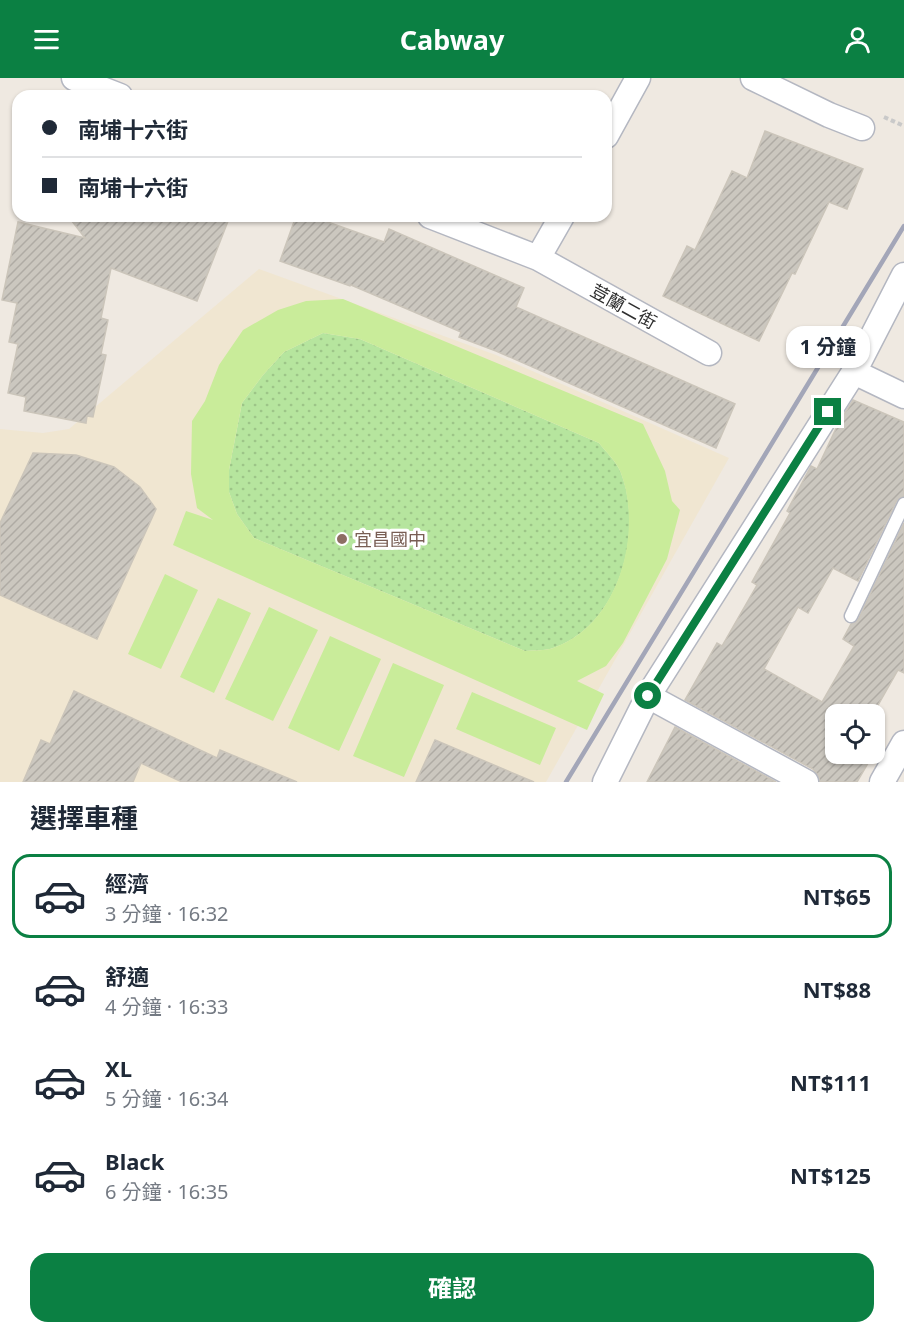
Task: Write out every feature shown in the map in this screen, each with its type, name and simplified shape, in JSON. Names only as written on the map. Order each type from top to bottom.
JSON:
[{"type":"street","points":[[74,78],[105,90]]},
{"type":"street","points":[[612,125],[638,78]]},
{"type":"street","points":[[753,78],[862,128]]},
{"type":"street","name":"荳蘭二街","points":[[445,222],[538,258],[709,353]]},
{"type":"street","points":[[538,258],[559,222]]},
{"type":"street","points":[[605,782],[648,696],[854,372],[904,274]]},
{"type":"street","points":[[854,372],[904,396]]},
{"type":"street","points":[[648,696],[806,782]]},
{"type":"street","points":[[882,782],[904,743]]},
{"type":"lane","points":[[851,616],[904,504]]},
{"type":"shaded area","name":"宜昌國中","points":[[259,269],[496,355],[729,458],[546,782],[0,782],[0,429],[43,433],[69,429]]},
{"type":"green space","points":[[343,299],[643,424],[665,471],[672,501],[680,510],[667,559],[623,643],[606,666],[577,681],[604,694],[587,730],[173,545],[186,511],[213,520],[197,508],[191,474],[192,421],[205,401],[219,365],[243,330],[278,310],[306,301]],"holes":[[[323,333],[360,339],[599,443],[614,461],[621,473],[627,497],[629,523],[627,549],[620,575],[609,599],[595,620],[576,637],[550,649],[525,651],[254,538],[237,514],[229,492],[229,470],[242,403],[284,352]]]},
{"type":"green space","points":[[323,333],[360,339],[599,443],[611,457],[621,473],[627,497],[629,523],[627,549],[610,599],[595,620],[576,637],[550,649],[525,651],[254,538],[237,514],[229,492],[229,470],[242,403],[284,352]]},
{"type":"green space","points":[[165,574],[198,590],[161,669],[128,654]]},
{"type":"green space","points":[[218,598],[251,613],[214,693],[180,677]]},
{"type":"green space","points":[[269,607],[318,630],[273,721],[225,699]]},
{"type":"green space","points":[[330,636],[381,659],[339,751],[288,728]]},
{"type":"green space","points":[[393,663],[444,685],[404,777],[353,756]]},
{"type":"green space","points":[[472,692],[556,728],[540,765],[456,729]]},
{"type":"building","points":[[765,131],[863,169],[847,209],[829,202],[795,274],[792,273],[759,341],[663,296],[687,246],[695,250],[732,171],[747,178]]},
{"type":"building","points":[[18,222],[85,238],[73,222],[228,222],[197,301],[111,268],[101,318],[108,320],[101,354],[106,355],[93,417],[87,416],[86,423],[24,411],[26,397],[8,393],[18,344],[9,342],[17,303],[2,300]]},
{"type":"building","points":[[294,222],[328,222],[384,242],[389,229],[524,288],[516,307],[735,404],[716,448],[496,351],[459,337],[461,332],[351,285],[280,261]]},
{"type":"building","points":[[853,400],[904,422],[904,496],[897,500],[858,581],[833,568],[808,613],[798,607],[764,669],[822,702],[854,646],[843,639],[851,624],[858,620],[904,523],[904,673],[898,670],[879,704],[825,704],[825,764],[868,764],[857,782],[820,782],[813,769],[685,700],[717,643],[722,646],[757,585],[752,582],[790,513],[787,511],[811,466],[817,469],[838,424]]},
{"type":"building","points":[[33,453],[76,455],[114,467],[140,487],[156,509],[97,639],[0,595],[0,523]]},
{"type":"building","points":[[74,691],[217,758],[220,750],[297,782],[182,782],[141,763],[133,782],[23,782],[41,740],[50,744]]},
{"type":"building","points":[[675,727],[776,782],[647,782]]},
{"type":"building","points":[[435,740],[534,782],[416,782]]},
{"type":"railway","points":[[566,782],[904,226]]},
{"type":"place","name":"宜昌國中","points":[[342,539]]},
{"type":"route","points":[[648,696],[828,412]]}]
